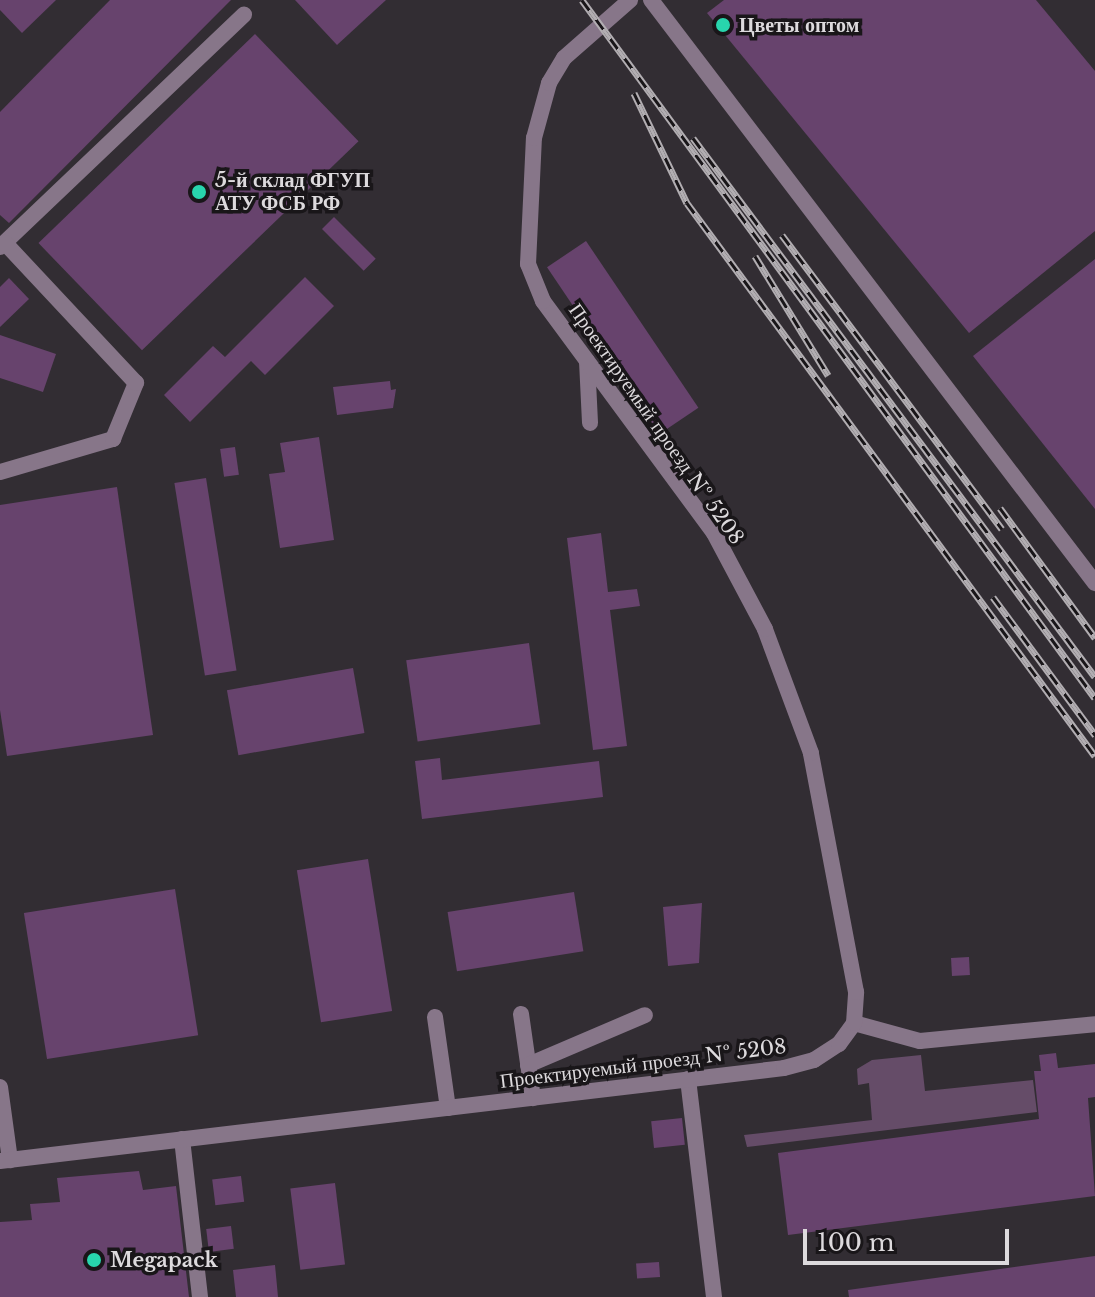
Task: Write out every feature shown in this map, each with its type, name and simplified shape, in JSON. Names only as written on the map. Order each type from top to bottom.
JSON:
[{"type":"street","name":"Проектируемый проезд № 5208","points":[[5,1160],[688,1079],[814,1060],[839,1044],[854,1023],[856,992],[811,753],[765,629],[714,533],[543,301],[528,264],[534,138],[549,83],[564,58],[630,0]]},
{"type":"street","points":[[651,0],[1095,583]]},
{"type":"street","points":[[0,472],[113,439],[136,383],[2,245],[244,15]]},
{"type":"street","points":[[587,360],[590,423]]},
{"type":"street","points":[[521,1014],[533,1098]]},
{"type":"street","points":[[528,1065],[645,1015]]},
{"type":"street","points":[[435,1017],[448,1108]]},
{"type":"street","points":[[854,1023],[920,1041],[1095,1024]]},
{"type":"street","points":[[688,1079],[714,1297]]},
{"type":"street","points":[[0,1087],[5,1160]]},
{"type":"street","points":[[182,1139],[200,1297]]},
{"type":"shaded area","points":[[921,1055],[925,1091],[1033,1080],[1037,1112],[747,1147],[744,1135],[872,1120],[869,1083],[858,1085],[857,1069],[872,1060]]},
{"type":"building","points":[[0,0],[56,0],[22,33],[0,10]]},
{"type":"building","points":[[110,0],[231,0],[9,223],[0,215],[0,112]]},
{"type":"building","points":[[295,0],[386,0],[337,45]]},
{"type":"building","points":[[724,0],[1036,0],[1095,71],[1095,231],[969,333],[707,13]]},
{"type":"building","name":"5-й склад ФГУП АТУ ФСБ РФ","points":[[255,34],[359,141],[142,350],[38,243]]},
{"type":"building","points":[[334,217],[376,259],[364,271],[322,229]]},
{"type":"building","points":[[586,241],[698,408],[659,434],[547,267]]},
{"type":"building","points":[[1095,259],[1095,509],[973,356]]},
{"type":"building","points":[[305,277],[334,306],[265,375],[251,361],[190,422],[164,395],[213,346],[225,357]]},
{"type":"building","points":[[9,278],[29,299],[0,327],[0,287]]},
{"type":"building","points":[[0,335],[56,354],[43,392],[0,378]]},
{"type":"building","points":[[390,381],[391,390],[396,389],[393,408],[337,415],[333,387]]},
{"type":"building","points":[[319,437],[334,540],[280,548],[269,474],[285,472],[280,443]]},
{"type":"building","points":[[235,447],[239,475],[224,477],[220,449]]},
{"type":"building","points":[[206,478],[237,671],[205,676],[174,483]]},
{"type":"building","points":[[117,487],[153,735],[7,756],[0,710],[0,505]]},
{"type":"building","points":[[601,533],[608,592],[637,589],[640,606],[610,610],[627,746],[593,750],[567,538]]},
{"type":"building","points":[[529,643],[540,724],[418,741],[406,660]]},
{"type":"building","points":[[353,668],[364,733],[238,755],[227,690]]},
{"type":"building","points":[[440,758],[442,780],[599,761],[603,797],[422,819],[415,761]]},
{"type":"building","points":[[368,859],[392,1011],[321,1022],[297,870]]},
{"type":"building","points":[[175,889],[198,1035],[47,1059],[24,913]]},
{"type":"building","points":[[574,892],[583,951],[457,971],[448,912]]},
{"type":"building","points":[[702,903],[699,963],[668,966],[663,907]]},
{"type":"building","points":[[969,957],[970,975],[952,976],[951,958]]},
{"type":"building","points":[[1056,1053],[1058,1068],[1095,1064],[1095,1097],[1088,1098],[1095,1196],[788,1235],[778,1153],[1039,1119],[1034,1071],[1041,1071],[1039,1055]]},
{"type":"building","points":[[682,1118],[685,1145],[654,1148],[651,1121]]},
{"type":"building","name":"Megapack","points":[[139,1171],[143,1190],[176,1186],[189,1297],[0,1297],[0,1222],[32,1220],[30,1204],[60,1202],[57,1178]]},
{"type":"building","points":[[241,1176],[244,1202],[215,1205],[212,1180]]},
{"type":"building","points":[[335,1183],[345,1264],[300,1270],[290,1188]]},
{"type":"building","points":[[231,1226],[234,1249],[209,1252],[206,1229]]},
{"type":"building","points":[[1095,1256],[1095,1297],[849,1297],[848,1290]]},
{"type":"building","points":[[659,1262],[660,1277],[637,1279],[636,1264]]},
{"type":"building","points":[[275,1265],[278,1297],[236,1297],[233,1270]]},
{"type":"railway","points":[[582,0],[1095,698]]},
{"type":"railway","points":[[634,93],[687,203],[1095,756]]},
{"type":"railway","points":[[693,138],[1095,677]]},
{"type":"railway","points":[[782,235],[1002,529]]},
{"type":"railway","points":[[755,256],[828,375]]},
{"type":"railway","points":[[1000,508],[1095,638]]},
{"type":"railway","points":[[993,597],[1095,735]]},
{"type":"place","name":"Цветы оптом","points":[[723,25]]},
{"type":"place","name":"5-й склад ФГУП АТУ ФСБ РФ","points":[[199,192]]},
{"type":"place","name":"Megapack","points":[[94,1260]]}]
